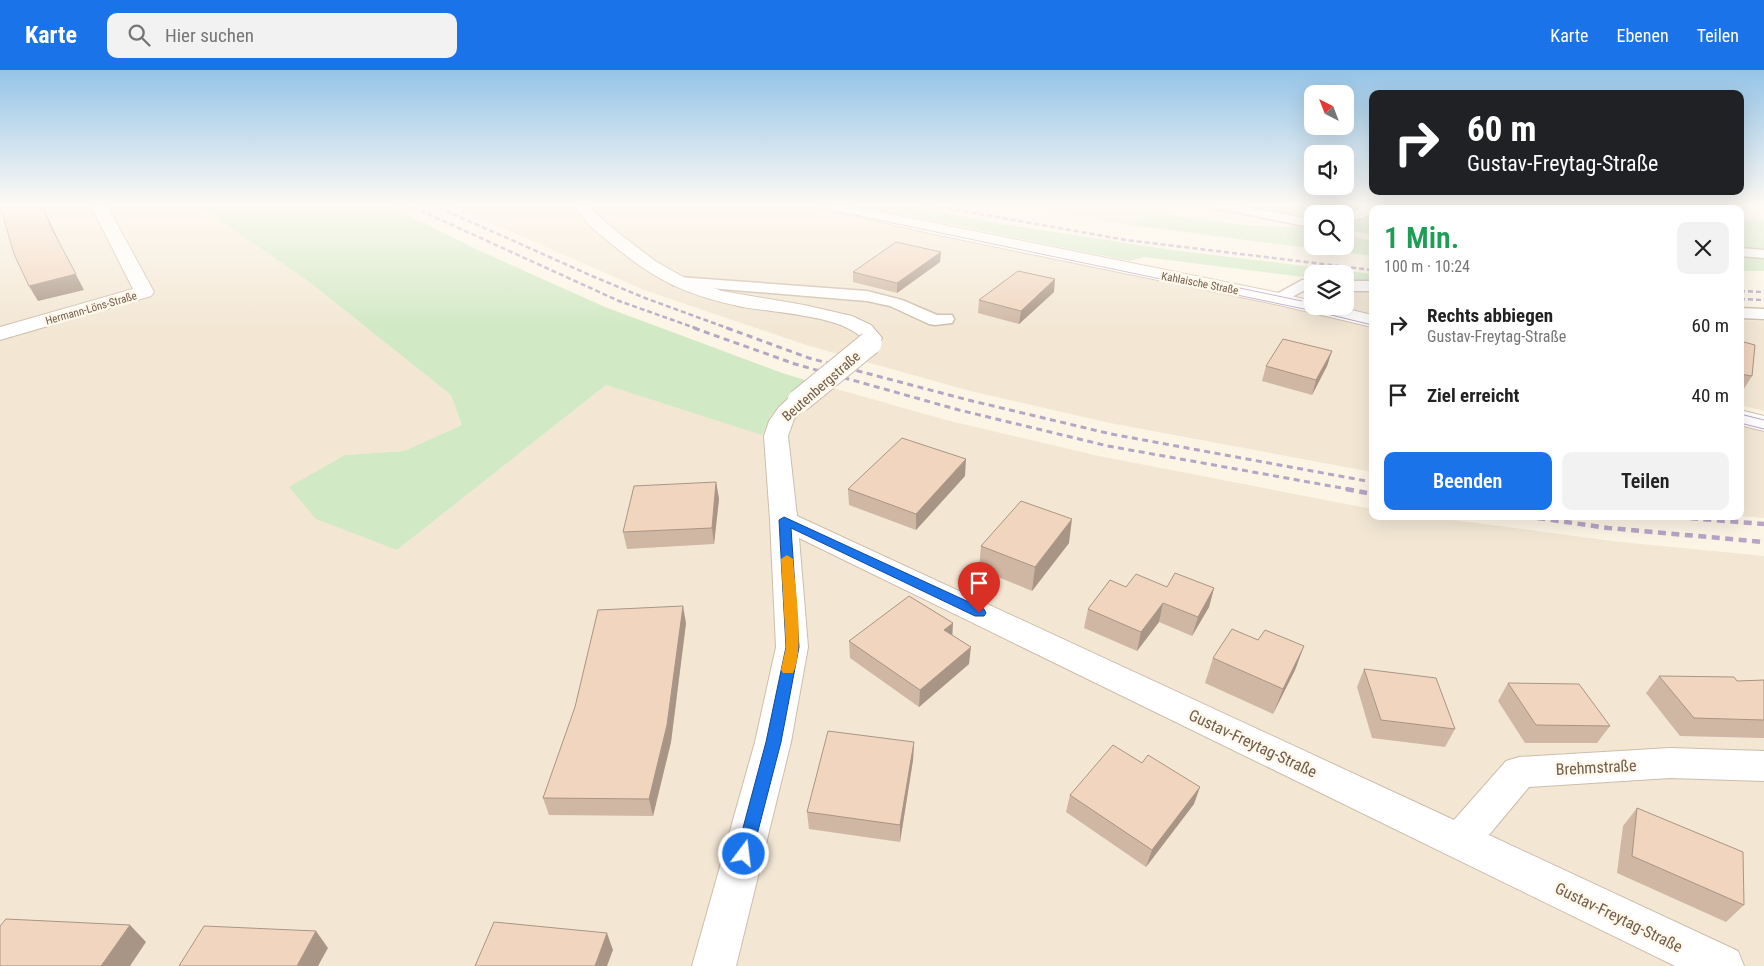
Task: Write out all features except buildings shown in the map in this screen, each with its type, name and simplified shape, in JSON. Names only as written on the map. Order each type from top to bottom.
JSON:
[{"type":"street","name":"Hermann-Löns-Straße","points":[[0,334],[144,292],[120,246]]},
{"type":"street","name":"Beutenbergstraße","points":[[625,246],[656,271],[678,282],[722,296],[846,320],[869,333],[872,338],[870,343],[799,401],[784,416],[777,427],[792,647],[773,742],[714,966]]},
{"type":"street","name":"Kahlaische Straße","points":[[1017,246],[1279,299],[1369,320]]},
{"type":"street","points":[[1744,418],[1764,424]]},
{"type":"street","name":"Gustav-Freytag-Straße","points":[[784,520],[1722,966]]},
{"type":"street","name":"Brehmstraße","points":[[1460,841],[1519,772],[1670,763],[1764,766]]},
{"type":"lane","points":[[1744,252],[1764,254]]},
{"type":"lane","points":[[678,282],[866,296],[896,303],[935,320],[946,319]]},
{"type":"lane","points":[[1279,299],[1304,285]]},
{"type":"lane","points":[[1354,286],[1369,286]]},
{"type":"lane","points":[[1744,313],[1764,314]]},
{"type":"shaded area","points":[[0,246],[257,246],[308,281],[451,395],[462,425],[404,451],[345,455],[397,550],[606,385],[762,434],[771,415],[812,382],[946,420],[1099,456],[1369,508],[1369,520],[1453,520],[1612,541],[1764,556],[1764,966],[0,966]]},
{"type":"shaded area","points":[[543,246],[987,246],[1225,294],[1304,312],[1304,315],[1319,315],[1369,326],[1369,471],[1110,423],[970,391],[809,346],[644,290]]},
{"type":"shaded area","points":[[1369,292],[1369,314],[1354,310],[1354,293]]},
{"type":"shaded area","points":[[1744,320],[1764,321],[1764,411],[1744,406]]},
{"type":"shaded area","points":[[1744,426],[1764,432],[1764,518],[1744,516]]},
{"type":"green space","points":[[257,246],[470,246],[605,307],[782,373],[812,382],[771,415],[762,435],[606,385],[397,550],[316,519],[289,487],[345,455],[404,451],[462,425],[451,395],[308,281]]},
{"type":"green space","points":[[1056,246],[1144,246],[1304,266],[1304,277],[1144,257],[1130,261]]},
{"type":"green space","points":[[1354,246],[1369,246],[1369,256],[1354,254]]},
{"type":"green space","points":[[1744,246],[1764,246],[1764,252],[1744,250]]},
{"type":"green space","points":[[1744,254],[1764,257],[1764,271],[1744,271]]},
{"type":"green space","points":[[1354,272],[1369,274],[1369,284],[1354,282]]},
{"type":"tram line","points":[[1002,246],[1369,324]]},
{"type":"tram line","points":[[1182,276],[1302,301]]},
{"type":"tram line","points":[[1744,415],[1764,420]]},
{"type":"tram line","points":[[1744,424],[1764,429]]},
{"type":"railway","points":[[498,246],[619,301],[698,329]]},
{"type":"railway","points":[[524,246],[645,298],[730,329]]},
{"type":"railway","points":[[1174,246],[1369,270]]},
{"type":"railway","points":[[1744,291],[1764,292]]},
{"type":"railway","points":[[1744,299],[1764,300]]},
{"type":"railway","points":[[694,328],[795,364],[959,410],[1108,446],[1353,490]]},
{"type":"railway","points":[[727,328],[809,358],[968,400],[1111,434],[1369,481]]},
{"type":"railway","points":[[1346,489],[1369,493]]},
{"type":"railway","points":[[1552,520],[1608,528],[1764,542]]},
{"type":"railway","points":[[1714,520],[1764,524]]},
{"type":"slow traffic","points":[[787,559],[792,647],[788,670]]},
{"type":"route","points":[[744,854],[773,742],[792,647],[784,520],[979,613]]}]
